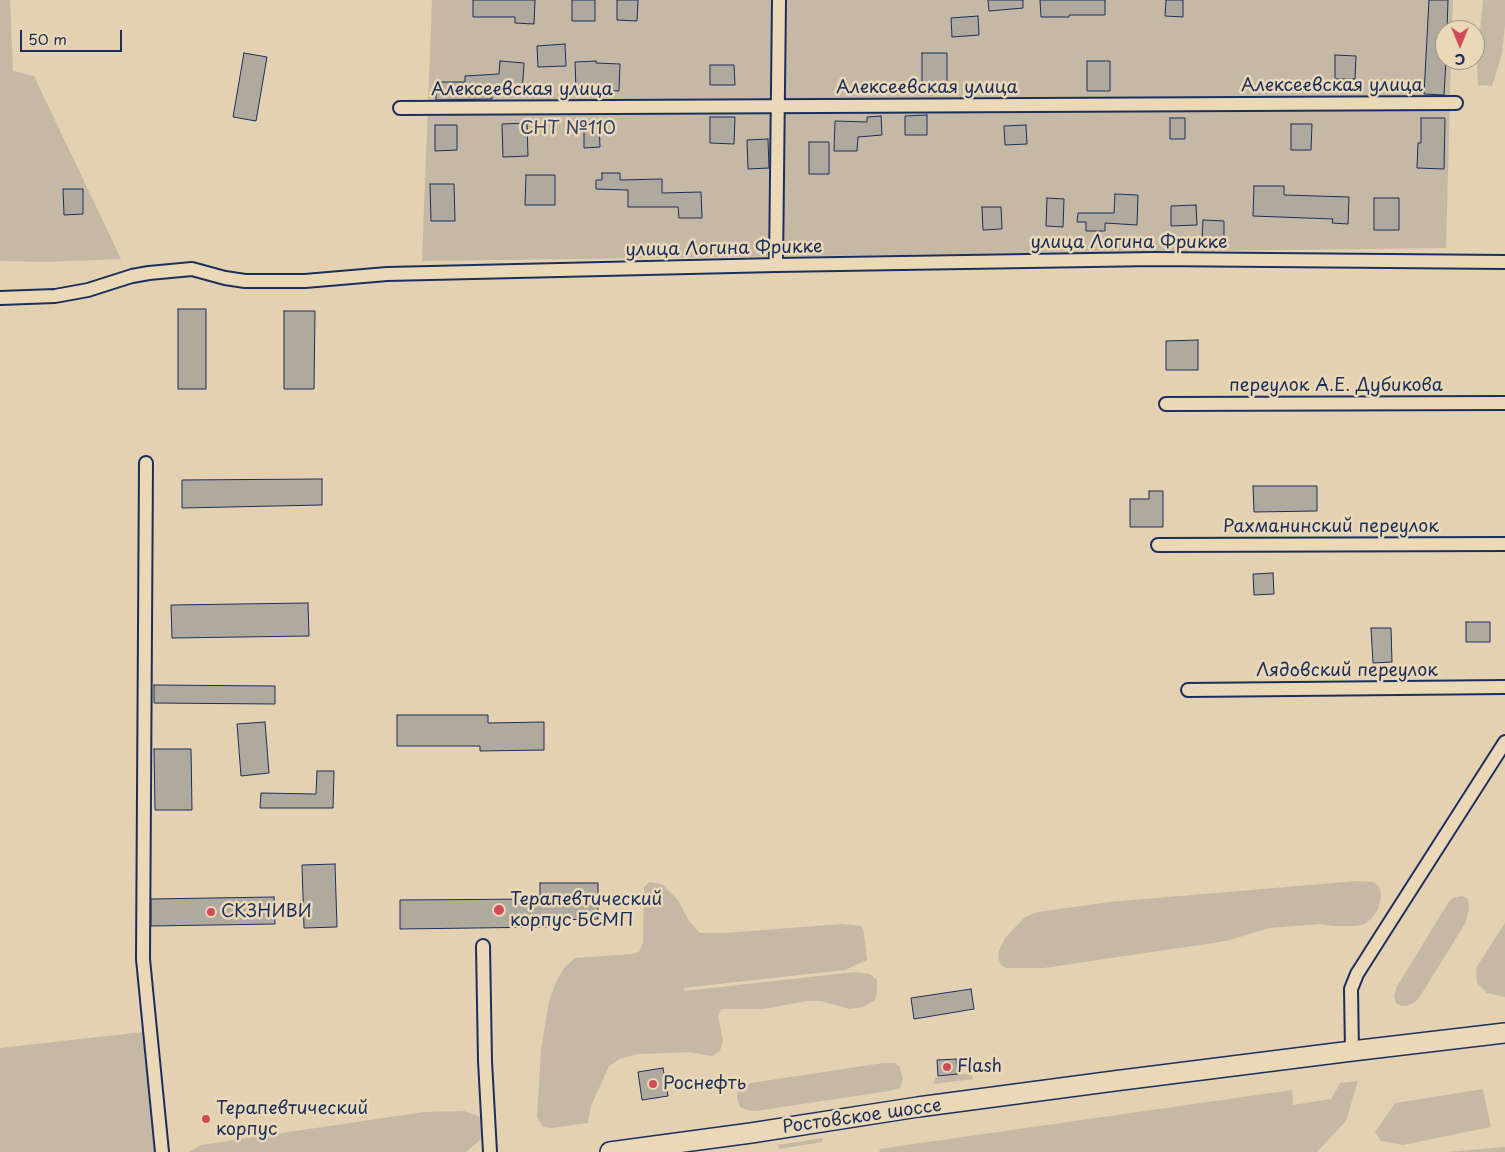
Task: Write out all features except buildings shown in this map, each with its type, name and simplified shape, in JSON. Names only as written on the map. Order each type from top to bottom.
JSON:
[{"type":"main road","points":[[1115,1087],[1380,1048],[1505,1033]]},
{"type":"main road","points":[[1115,1087],[1352,1050],[1380,1048]]},
{"type":"main road","name":"Ростовское шоссе","points":[[610,1152],[751,1133],[918,1107],[1115,1087]]},
{"type":"main road","name":"Ростовское шоссе","points":[[696,1152],[1115,1087]]},
{"type":"street","points":[[776,265],[779,0]]},
{"type":"street","name":"Алексеевская улица","points":[[400,108],[1456,103]]},
{"type":"street","name":"улица Логина Фрикке","points":[[0,298],[55,296],[88,290],[132,276],[192,269],[245,282],[305,281],[387,274],[1154,259],[1505,262]]},
{"type":"street","name":"переулок А.Е. Дубикова","points":[[1166,404],[1505,402]]},
{"type":"street","points":[[146,463],[142,959],[162,1152]]},
{"type":"street","name":"Рахманинский переулок","points":[[1158,545],[1505,544]]},
{"type":"street","name":"Лядовский переулок","points":[[1188,690],[1505,687]]},
{"type":"street","points":[[1352,1050],[1351,989],[1357,974],[1505,742]]},
{"type":"street","points":[[483,946],[485,1061],[490,1152]]},
{"type":"green space","points":[[0,0],[10,0],[13,71],[34,76],[121,259],[47,262],[0,261]]},
{"type":"green space","name":"СНТ №110","points":[[432,0],[1453,0],[1452,20],[1435,20],[1435,70],[1451,70],[1446,248],[422,261]]},
{"type":"green space","points":[[1483,0],[1505,0],[1502,54],[1492,86],[1478,85],[1477,70],[1485,70],[1485,20],[1481,20]]},
{"type":"green space","points":[[1357,881],[1374,882],[1380,888],[1381,897],[1378,909],[1371,919],[1363,925],[1333,926],[1320,924],[1269,928],[1230,940],[1044,968],[1006,968],[1001,965],[998,958],[1005,938],[1025,917],[1038,912],[1109,902]]},
{"type":"green space","points":[[649,882],[662,884],[678,900],[689,921],[700,933],[724,933],[842,924],[861,926],[864,933],[867,960],[845,970],[683,988],[685,991],[855,972],[870,974],[877,980],[875,1000],[863,1007],[850,1009],[820,1001],[806,1001],[764,1009],[721,1009],[718,1016],[723,1040],[720,1051],[712,1056],[689,1052],[638,1054],[620,1059],[609,1066],[591,1106],[588,1123],[552,1128],[543,1127],[537,1117],[541,1049],[549,1001],[556,982],[564,968],[575,958],[639,952],[643,943],[644,887]]},
{"type":"green space","points":[[1462,896],[1468,899],[1469,908],[1466,922],[1421,995],[1415,1002],[1407,1006],[1401,1006],[1396,1003],[1394,997],[1396,988],[1448,903],[1453,898]]},
{"type":"green space","points":[[1505,923],[1505,997],[1487,993],[1477,983],[1476,968]]},
{"type":"green space","points":[[143,1032],[158,1152],[0,1152],[0,1048]]},
{"type":"green space","points":[[883,1063],[895,1063],[900,1067],[903,1079],[900,1088],[756,1111],[740,1107],[737,1099],[737,1092],[742,1087],[751,1083]]},
{"type":"green space","points":[[971,1073],[973,1079],[933,1084],[936,1077]]},
{"type":"green space","points":[[1358,1081],[1346,1121],[1317,1152],[880,1152],[879,1149],[1292,1090],[1293,1105],[1331,1099],[1340,1083]]},
{"type":"green space","points":[[1483,1089],[1491,1127],[1403,1145],[1381,1141],[1375,1132],[1395,1103]]},
{"type":"green space","points":[[464,1111],[481,1117],[481,1139],[466,1152],[189,1152],[201,1145],[424,1112]]},
{"type":"green space","points":[[822,1138],[823,1142],[779,1149],[778,1145]]},
{"type":"green space","points":[[1505,1147],[1505,1152],[1447,1152]]},
{"type":"place","name":"Терапевтический корпус БСМП","points":[[499,910]]},
{"type":"place","name":"СКЗНИВИ","points":[[211,912]]},
{"type":"place","name":"Flash","points":[[947,1067]]},
{"type":"place","name":"Роснефть","points":[[653,1084]]},
{"type":"place","name":"Терапевтический корпус","points":[[206,1119]]}]
